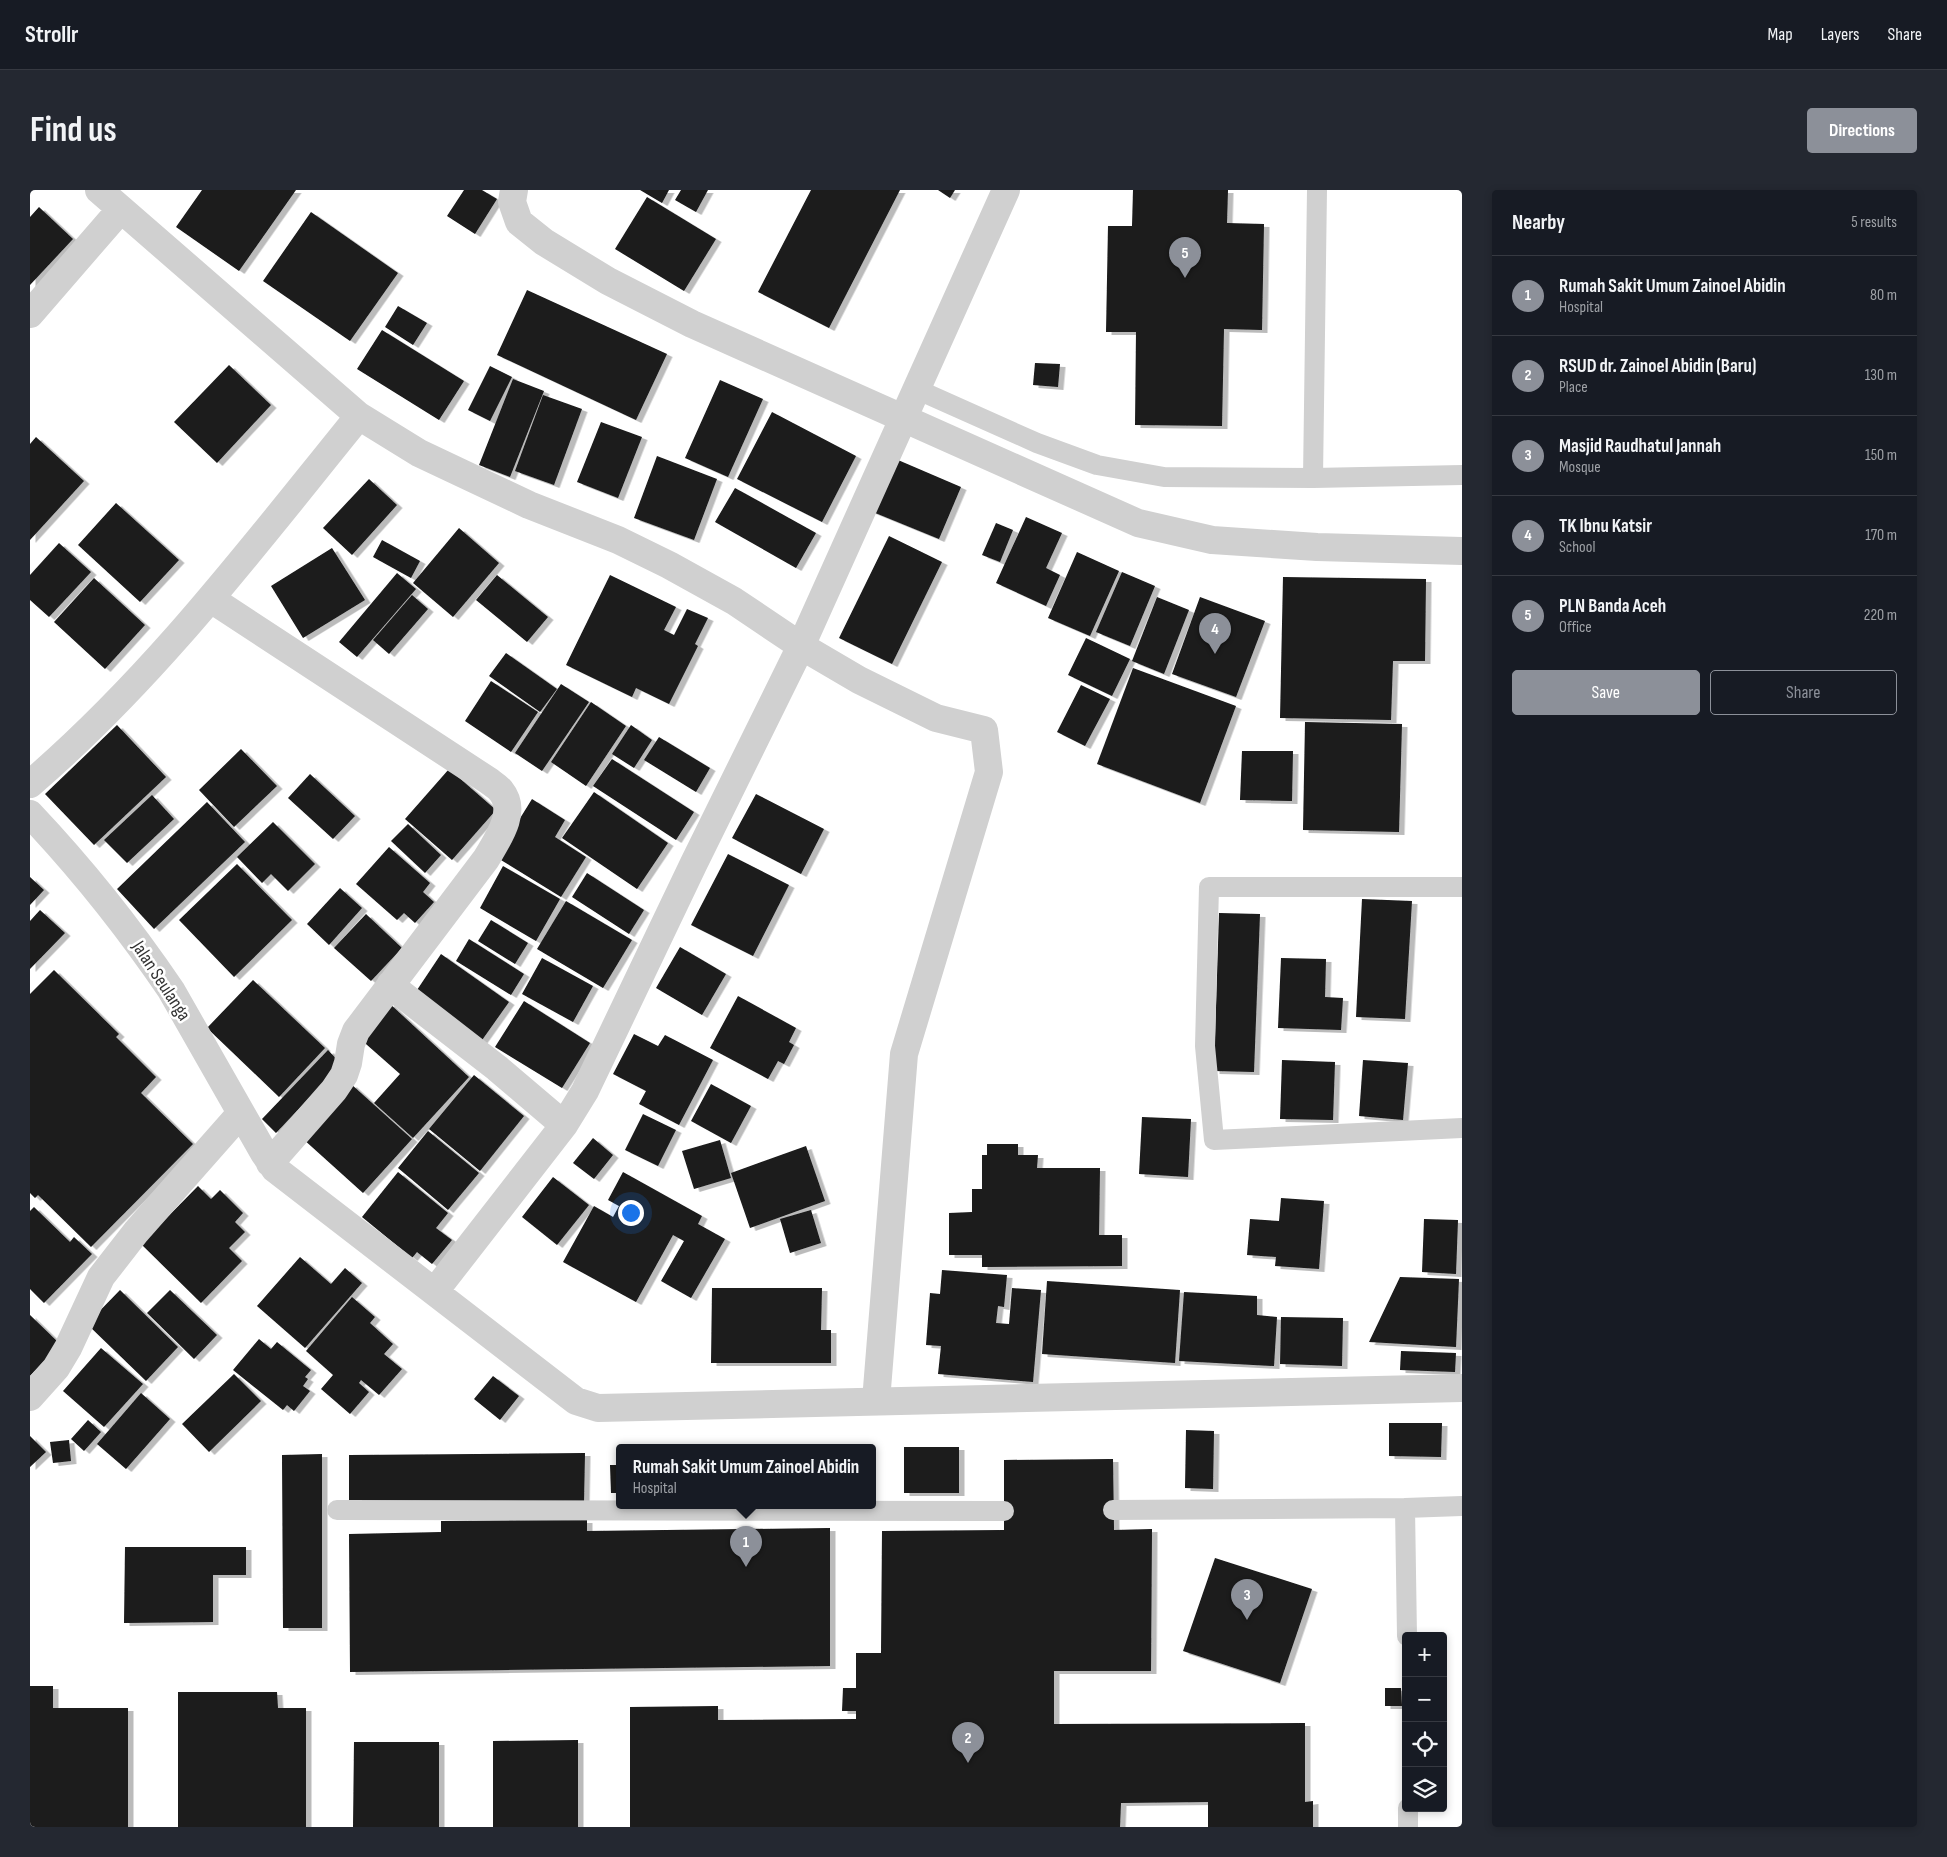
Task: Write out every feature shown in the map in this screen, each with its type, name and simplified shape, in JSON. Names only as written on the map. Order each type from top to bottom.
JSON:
[{"type":"street","points":[[99,190],[359,416],[418,453],[529,505],[618,540],[669,565],[734,601],[802,646],[859,680],[936,718],[984,730],[989,772],[904,1054],[876,1401]]},
{"type":"street","points":[[514,190],[512,202],[519,222],[544,242],[608,281],[692,324],[1138,523],[1212,540],[1317,547],[1462,551]]},
{"type":"street","points":[[435,1291],[564,1125],[585,1091],[694,863],[802,646],[1006,190]]},
{"type":"street","points":[[30,314],[121,209]]},
{"type":"street","points":[[30,784],[114,706],[161,657],[211,599],[359,416]]},
{"type":"street","points":[[211,599],[489,781],[501,790],[506,800],[508,813],[502,832],[486,859],[356,1031],[344,1075],[334,1090],[270,1163],[576,1401],[598,1408],[1462,1388]]},
{"type":"street","name":"Jalan Seulanga","points":[[31,817],[75,863],[154,964],[171,990],[270,1163]]},
{"type":"street","points":[[390,985],[497,1068],[564,1125]]},
{"type":"street","points":[[30,1397],[56,1368],[101,1277],[136,1232],[241,1112]]},
{"type":"lane","points":[[1313,478],[1317,190]]},
{"type":"lane","points":[[916,389],[1037,443],[1097,465],[1164,477],[1313,478],[1462,475]]},
{"type":"lane","points":[[1462,887],[1209,887],[1205,1046],[1214,1140],[1462,1128]]},
{"type":"lane","points":[[1113,1510],[1462,1506]]},
{"type":"lane","points":[[1405,1508],[1407,1632]]},
{"type":"lane","points":[[337,1510],[1004,1511]]},
{"type":"lane","points":[[1408,1812],[1408,1827]]},
{"type":"building","points":[[202,190],[296,190],[239,271],[176,227]]},
{"type":"building","points":[[464,190],[482,190],[497,199],[475,234],[447,216]]},
{"type":"building","points":[[640,190],[669,190],[662,203]]},
{"type":"building","points":[[681,190],[708,190],[696,212],[675,200]]},
{"type":"building","points":[[811,190],[900,190],[829,328],[758,292]]},
{"type":"building","points":[[938,190],[955,190],[950,198]]},
{"type":"building","points":[[1133,190],[1228,190],[1227,223],[1264,224],[1262,330],[1224,329],[1222,426],[1135,425],[1136,332],[1106,332],[1108,226],[1132,226]]},
{"type":"building","points":[[647,197],[716,239],[684,291],[615,249]]},
{"type":"building","points":[[39,207],[73,239],[30,285],[30,217]]},
{"type":"building","points":[[311,212],[398,273],[350,341],[263,281]]},
{"type":"building","points":[[527,290],[667,354],[636,420],[497,355]]},
{"type":"building","points":[[398,306],[427,323],[413,345],[385,327]]},
{"type":"building","points":[[382,330],[464,381],[439,420],[357,369]]},
{"type":"building","points":[[1035,363],[1060,364],[1058,387],[1033,385]]},
{"type":"building","points":[[229,365],[271,405],[217,463],[174,422]]},
{"type":"building","points":[[490,366],[512,377],[490,421],[468,410]]},
{"type":"building","points":[[513,379],[544,391],[510,477],[479,465]]},
{"type":"building","points":[[720,380],[763,399],[728,477],[685,458]]},
{"type":"building","points":[[543,395],[582,409],[554,485],[515,471]]},
{"type":"building","points":[[772,412],[856,456],[822,522],[737,479]]},
{"type":"building","points":[[601,422],[642,437],[618,498],[577,482]]},
{"type":"building","points":[[36,437],[84,481],[30,540],[30,444]]},
{"type":"building","points":[[657,456],[717,479],[694,540],[634,518]]},
{"type":"building","points":[[891,457],[961,487],[939,539],[868,510]]},
{"type":"building","points":[[369,479],[397,505],[352,555],[323,528]]},
{"type":"building","points":[[735,488],[816,533],[796,568],[715,522]]},
{"type":"building","points":[[116,503],[179,560],[140,602],[78,545]]},
{"type":"building","points":[[1026,517],[1062,533],[1046,568],[1060,575],[1046,606],[996,583]]},
{"type":"building","points":[[996,523],[1013,530],[1000,562],[982,555]]},
{"type":"building","points":[[459,528],[499,563],[453,617],[413,583]]},
{"type":"building","points":[[889,536],[942,562],[892,664],[839,638]]},
{"type":"building","points":[[382,540],[420,561],[411,578],[373,557]]},
{"type":"building","points":[[59,543],[91,572],[49,617],[30,600],[30,575]]},
{"type":"building","points":[[332,548],[365,600],[303,638],[271,586]]},
{"type":"building","points":[[1077,552],[1119,571],[1090,636],[1048,618]]},
{"type":"building","points":[[1122,572],[1155,586],[1130,646],[1096,632]]},
{"type":"building","points":[[397,573],[416,589],[357,657],[339,642]]},
{"type":"building","points":[[497,575],[548,617],[527,642],[476,600]]},
{"type":"building","points":[[610,575],[676,607],[664,630],[674,635],[687,609],[708,618],[695,644],[698,646],[669,704],[636,688],[632,697],[566,665]]},
{"type":"building","points":[[1283,577],[1426,579],[1425,661],[1393,661],[1391,720],[1280,718]]},
{"type":"building","points":[[94,578],[145,625],[105,669],[54,622]]},
{"type":"building","points":[[412,595],[428,609],[389,654],[373,640]]},
{"type":"building","points":[[1157,597],[1189,610],[1164,674],[1132,661]]},
{"type":"building","points":[[1200,597],[1265,621],[1236,697],[1172,674]]},
{"type":"building","points":[[1086,638],[1130,659],[1112,696],[1068,675]]},
{"type":"building","points":[[506,653],[557,689],[540,712],[489,676]]},
{"type":"building","points":[[1133,668],[1236,706],[1200,803],[1097,764]]},
{"type":"building","points":[[491,681],[538,712],[511,752],[465,721]]},
{"type":"building","points":[[561,684],[589,702],[542,771],[515,753]]},
{"type":"building","points":[[1081,685],[1110,699],[1085,746],[1057,732]]},
{"type":"building","points":[[591,702],[626,726],[586,786],[551,762]]},
{"type":"building","points":[[1305,722],[1402,724],[1399,832],[1303,830]]},
{"type":"building","points":[[117,725],[166,777],[94,845],[45,794]]},
{"type":"building","points":[[631,725],[652,740],[634,768],[612,754]]},
{"type":"building","points":[[659,737],[710,768],[696,792],[644,760]]},
{"type":"building","points":[[241,749],[277,786],[234,827],[199,790]]},
{"type":"building","points":[[1242,751],[1293,751],[1292,801],[1240,800]]},
{"type":"building","points":[[612,759],[694,812],[676,840],[593,786]]},
{"type":"building","points":[[449,769],[496,810],[452,860],[405,819]]},
{"type":"building","points":[[310,774],[355,816],[333,839],[288,798]]},
{"type":"building","points":[[594,792],[668,843],[637,889],[562,838]]},
{"type":"building","points":[[756,794],[824,829],[801,874],[732,838]]},
{"type":"building","points":[[152,795],[174,819],[127,863],[104,840]]},
{"type":"building","points":[[532,799],[565,820],[555,837],[586,857],[561,897],[496,857]]},
{"type":"building","points":[[207,802],[245,842],[154,929],[117,889]]},
{"type":"building","points":[[273,822],[315,864],[288,891],[271,874],[262,883],[237,857]]},
{"type":"building","points":[[408,824],[441,855],[425,873],[391,841]]},
{"type":"building","points":[[389,847],[430,883],[423,892],[434,902],[415,923],[404,913],[397,920],[356,884]]},
{"type":"building","points":[[728,854],[789,885],[753,956],[691,925]]},
{"type":"building","points":[[237,864],[292,920],[234,977],[179,920]]},
{"type":"building","points":[[503,866],[560,899],[536,941],[480,908]]},
{"type":"building","points":[[587,873],[644,910],[629,934],[572,897]]},
{"type":"building","points":[[30,877],[44,890],[30,905]]},
{"type":"building","points":[[340,888],[362,908],[329,945],[307,924]]},
{"type":"building","points":[[1362,899],[1412,901],[1405,1019],[1356,1017]]},
{"type":"building","points":[[566,901],[632,940],[603,988],[537,949]]},
{"type":"building","points":[[40,910],[65,933],[30,969],[30,921]]},
{"type":"building","points":[[1219,913],[1260,914],[1254,1072],[1214,1071]]},
{"type":"building","points":[[366,914],[402,948],[371,981],[334,948]]},
{"type":"building","points":[[491,920],[528,943],[515,964],[478,941]]},
{"type":"building","points":[[469,939],[524,974],[511,995],[456,961]]},
{"type":"building","points":[[680,947],[726,974],[702,1015],[656,988]]},
{"type":"building","points":[[441,954],[509,1002],[480,1043],[413,996]]},
{"type":"building","points":[[542,958],[593,986],[573,1022],[522,994]]},
{"type":"building","points":[[1281,958],[1326,959],[1325,997],[1343,998],[1341,1030],[1278,1028]]},
{"type":"building","points":[[54,970],[119,1034],[116,1037],[156,1077],[141,1093],[193,1144],[91,1247],[38,1195],[35,1198],[30,1193],[30,994]]},
{"type":"building","points":[[253,980],[325,1048],[279,1097],[207,1028]]},
{"type":"building","points":[[738,996],[796,1028],[789,1042],[794,1045],[784,1064],[778,1061],[768,1079],[710,1048]]},
{"type":"building","points":[[524,1001],[590,1043],[562,1088],[495,1047]]},
{"type":"building","points":[[389,1003],[469,1077],[413,1138],[374,1103],[400,1074],[358,1037]]},
{"type":"building","points":[[634,1034],[658,1046],[665,1035],[713,1060],[679,1125],[639,1104],[646,1091],[613,1074]]},
{"type":"building","points":[[328,1050],[341,1064],[276,1133],[262,1119]]},
{"type":"building","points":[[1282,1060],[1335,1062],[1333,1120],[1280,1119]]},
{"type":"building","points":[[1363,1060],[1408,1063],[1403,1120],[1359,1116]]},
{"type":"building","points":[[474,1075],[524,1116],[480,1171],[429,1129]]},
{"type":"building","points":[[351,1084],[412,1139],[363,1193],[302,1138]]},
{"type":"building","points":[[711,1084],[751,1106],[731,1143],[691,1121]]},
{"type":"building","points":[[643,1114],[676,1130],[658,1166],[625,1150]]},
{"type":"building","points":[[1142,1117],[1191,1119],[1188,1177],[1139,1174]]},
{"type":"building","points":[[428,1131],[479,1173],[448,1210],[398,1168]]},
{"type":"building","points":[[593,1138],[613,1155],[594,1179],[573,1163]]},
{"type":"building","points":[[720,1140],[731,1178],[694,1189],[682,1151]]},
{"type":"building","points":[[987,1144],[1018,1144],[1018,1155],[1038,1155],[1037,1168],[1100,1168],[1099,1235],[1122,1235],[1122,1266],[982,1267],[982,1255],[949,1255],[949,1213],[972,1212],[972,1189],[982,1189],[982,1155],[987,1155]]},
{"type":"building","points":[[806,1146],[825,1201],[750,1228],[731,1173]]},
{"type":"building","points":[[398,1172],[448,1213],[436,1228],[452,1240],[432,1264],[417,1252],[412,1258],[362,1217]]},
{"type":"building","points":[[623,1172],[702,1216],[698,1224],[725,1239],[691,1298],[661,1281],[684,1241],[673,1235],[636,1302],[563,1262],[594,1206],[613,1217],[619,1206],[608,1200]]},
{"type":"building","points":[[553,1177],[589,1205],[557,1245],[522,1217]]},
{"type":"building","points":[[198,1186],[211,1199],[220,1190],[243,1213],[235,1222],[245,1232],[229,1248],[242,1261],[201,1303],[141,1244]]},
{"type":"building","points":[[1281,1198],[1324,1201],[1319,1269],[1275,1266],[1276,1257],[1247,1255],[1250,1219],[1279,1221]]},
{"type":"building","points":[[34,1207],[70,1242],[74,1237],[92,1254],[44,1303],[30,1289],[30,1211]]},
{"type":"building","points":[[811,1210],[821,1243],[790,1253],[780,1219]]},
{"type":"building","points":[[1424,1219],[1458,1220],[1456,1274],[1422,1272]]},
{"type":"building","points":[[300,1257],[331,1284],[345,1268],[362,1283],[305,1348],[257,1306]]},
{"type":"building","points":[[942,1270],[1007,1275],[1004,1307],[998,1306],[996,1323],[1009,1324],[1012,1288],[1041,1290],[1033,1382],[938,1374],[941,1346],[926,1345],[930,1293],[940,1294]]},
{"type":"building","points":[[1400,1277],[1459,1279],[1456,1347],[1369,1342]]},
{"type":"building","points":[[1047,1281],[1180,1290],[1175,1363],[1042,1354]]},
{"type":"building","points":[[712,1288],[822,1288],[821,1330],[831,1330],[831,1363],[711,1363]]},
{"type":"building","points":[[120,1290],[178,1347],[146,1381],[87,1324]]},
{"type":"building","points":[[170,1290],[217,1335],[194,1359],[147,1313]]},
{"type":"building","points":[[1184,1292],[1257,1296],[1257,1315],[1277,1317],[1274,1366],[1179,1361]]},
{"type":"building","points":[[352,1297],[375,1317],[370,1323],[393,1344],[384,1354],[402,1369],[379,1395],[361,1380],[359,1383],[369,1392],[350,1414],[321,1389],[333,1375],[306,1351]]},
{"type":"building","points":[[30,1315],[60,1344],[30,1376]]},
{"type":"building","points":[[1281,1317],[1343,1318],[1342,1366],[1280,1364]]},
{"type":"building","points":[[259,1339],[271,1349],[277,1342],[311,1370],[305,1377],[308,1379],[303,1386],[310,1391],[294,1411],[287,1405],[283,1410],[233,1370]]},
{"type":"building","points":[[101,1348],[143,1384],[104,1427],[63,1391]]},
{"type":"building","points":[[1401,1351],[1456,1353],[1455,1372],[1400,1370]]},
{"type":"building","points":[[234,1374],[261,1401],[209,1452],[182,1424]]},
{"type":"building","points":[[493,1376],[519,1396],[500,1420],[474,1399]]},
{"type":"building","points":[[141,1393],[170,1419],[126,1469],[97,1444]]},
{"type":"building","points":[[88,1420],[101,1432],[84,1451],[71,1439]]},
{"type":"building","points":[[1389,1423],[1442,1423],[1441,1457],[1389,1456]]},
{"type":"building","points":[[1186,1430],[1214,1431],[1213,1489],[1185,1488]]},
{"type":"building","points":[[30,1436],[46,1452],[30,1467]]},
{"type":"building","points":[[69,1440],[71,1461],[53,1463],[50,1442]]},
{"type":"building","points":[[904,1447],[959,1447],[959,1493],[904,1493]]},
{"type":"building","points":[[585,1453],[584,1502],[349,1503],[349,1455]]},
{"type":"building","points":[[322,1454],[322,1628],[283,1628],[282,1455]]},
{"type":"building","points":[[1113,1459],[1114,1530],[1152,1529],[1151,1671],[1054,1671],[1054,1724],[1305,1723],[1305,1802],[1313,1801],[1313,1827],[1208,1827],[1208,1802],[1121,1803],[1120,1827],[630,1827],[630,1707],[718,1706],[718,1720],[856,1719],[856,1711],[842,1711],[843,1688],[856,1688],[856,1653],[881,1653],[882,1531],[1004,1530],[1004,1460]]},
{"type":"building","points":[[610,1465],[616,1465],[616,1493],[611,1493]]},
{"type":"building","points":[[587,1520],[587,1531],[830,1528],[830,1666],[350,1672],[349,1534],[441,1532],[441,1521]]},
{"type":"building","points":[[125,1547],[246,1547],[246,1575],[213,1575],[213,1622],[124,1623]]},
{"type":"building","points":[[1215,1558],[1312,1589],[1280,1683],[1183,1651]]},
{"type":"building","points":[[30,1686],[53,1686],[53,1708],[128,1708],[128,1827],[30,1827]]},
{"type":"building","points":[[1385,1688],[1401,1688],[1402,1706],[1385,1706]]},
{"type":"building","points":[[178,1692],[277,1692],[278,1708],[306,1708],[306,1827],[178,1827]]},
{"type":"building","points":[[578,1740],[578,1827],[493,1827],[493,1741]]},
{"type":"building","points":[[354,1742],[439,1742],[439,1827],[353,1827]]},
{"type":"place","name":"PLN Banda Aceh","points":[[1185,278]]},
{"type":"place","name":"TK Ibnu Katsir","points":[[1215,654]]},
{"type":"place","name":"Rumah Sakit Umum Zainoel Abidin","points":[[746,1567]]},
{"type":"place","name":"Masjid Raudhatul Jannah","points":[[1247,1620]]},
{"type":"place","name":"RSUD dr. Zainoel Abidin (Baru)","points":[[968,1763]]}]
